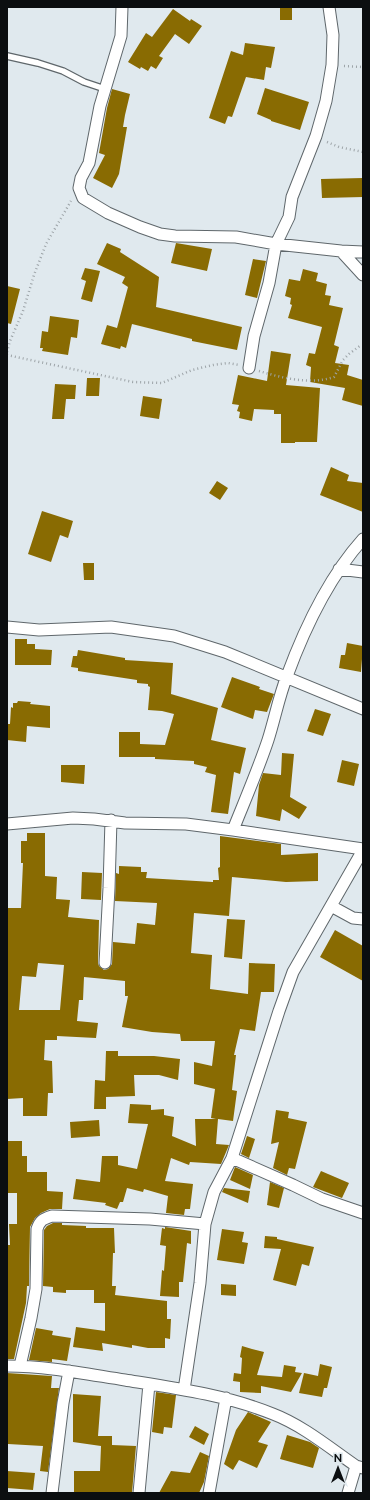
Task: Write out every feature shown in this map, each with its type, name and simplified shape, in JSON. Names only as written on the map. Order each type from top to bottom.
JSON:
[{"type":"street","points":[[122,7],[121,36],[100,106],[89,163],[81,178],[79,188],[83,198],[92,205],[140,227],[160,234],[175,236],[236,237],[276,244],[363,252]]},
{"type":"street","points":[[249,368],[254,336],[269,283],[276,244],[289,218],[292,198],[316,136],[326,101],[332,65],[333,35],[329,7]]},
{"type":"street","points":[[341,250],[363,275]]},
{"type":"street","points":[[233,830],[268,740],[286,677],[320,599],[339,569],[363,539]]},
{"type":"street","points":[[339,569],[363,572]]},
{"type":"street","points":[[7,627],[39,630],[110,627],[174,636],[225,652],[363,709]]},
{"type":"street","points":[[7,824],[73,818],[111,820],[125,823],[186,824],[363,850],[293,972],[232,1158],[214,1192],[205,1224],[200,1283],[184,1390]]},
{"type":"street","points":[[105,963],[111,820]]},
{"type":"street","points":[[331,906],[353,918],[363,919]]},
{"type":"street","points":[[232,1158],[293,1185],[322,1200],[363,1213]]},
{"type":"street","points":[[20,1366],[36,1289],[37,1230],[40,1222],[44,1218],[52,1216],[150,1218],[205,1224]]},
{"type":"street","points":[[7,1366],[69,1371],[184,1390],[226,1398],[274,1414],[309,1433],[359,1467],[348,1493]]},
{"type":"street","points":[[52,1493],[69,1371]]},
{"type":"street","points":[[139,1493],[149,1384]]},
{"type":"street","points":[[209,1493],[226,1398]]},
{"type":"lane","points":[[7,56],[38,63],[63,71],[84,82],[105,89]]},
{"type":"path","points":[[332,65],[363,67]]},
{"type":"path","points":[[316,136],[334,146],[363,152]]},
{"type":"path","points":[[79,188],[46,244],[34,275],[23,311],[10,341],[7,354],[133,382],[162,383],[192,370],[228,363],[280,377],[306,380],[325,380],[334,377],[349,354],[361,345]]},
{"type":"building","points":[[280,7],[292,7],[292,20],[280,20]]},
{"type":"building","points":[[173,9],[190,21],[191,19],[202,26],[189,44],[175,34],[159,56],[163,58],[156,69],[151,66],[148,71],[141,67],[140,69],[128,62],[146,33],[152,37]]},
{"type":"building","points":[[245,43],[275,47],[271,68],[266,67],[264,80],[246,77],[232,117],[228,116],[225,124],[209,118],[231,51],[243,55]]},
{"type":"building","points":[[265,88],[309,102],[300,130],[271,121],[257,114]]},
{"type":"building","points":[[112,89],[130,94],[123,127],[127,127],[119,174],[112,188],[93,178],[105,155],[99,153]]},
{"type":"building","points":[[363,178],[363,197],[322,198],[321,179]]},
{"type":"building","points":[[107,243],[121,249],[120,252],[159,277],[156,307],[242,327],[237,350],[192,341],[192,339],[132,324],[126,348],[121,346],[120,349],[101,344],[107,325],[117,328],[128,287],[122,283],[125,277],[97,264]]},
{"type":"building","points":[[176,243],[212,249],[207,271],[171,263]]},
{"type":"building","points":[[253,259],[266,261],[257,298],[245,295]]},
{"type":"building","points":[[85,268],[100,271],[92,302],[81,299],[86,281],[81,279]]},
{"type":"building","points":[[303,269],[318,273],[316,281],[327,284],[325,295],[331,296],[329,305],[343,308],[334,345],[339,347],[335,363],[349,365],[347,375],[363,380],[363,406],[342,400],[345,388],[310,382],[311,367],[306,365],[309,353],[315,354],[322,327],[288,318],[292,305],[290,304],[291,298],[285,296],[289,279],[300,281]]},
{"type":"building","points":[[7,286],[20,289],[11,324],[7,323]]},
{"type":"building","points":[[50,316],[79,320],[77,338],[71,337],[68,355],[42,351],[43,348],[40,348],[42,331],[48,332]]},
{"type":"building","points":[[271,351],[291,354],[286,385],[320,388],[317,442],[281,443],[281,414],[274,414],[274,410],[254,409],[252,421],[239,418],[240,412],[237,411],[239,405],[232,404],[238,375],[267,381]]},
{"type":"building","points":[[87,378],[100,378],[99,396],[86,396]]},
{"type":"building","points":[[55,384],[76,385],[75,399],[66,399],[64,419],[52,419]]},
{"type":"building","points":[[143,396],[162,399],[159,419],[140,416]]},
{"type":"building","points":[[331,467],[349,475],[347,481],[363,483],[363,512],[320,495]]},
{"type":"building","points":[[217,481],[228,488],[220,500],[209,493]]},
{"type":"building","points":[[42,511],[73,521],[68,538],[60,535],[51,562],[28,554]]},
{"type":"building","points":[[83,563],[94,563],[94,580],[84,580]]},
{"type":"building","points":[[15,639],[27,639],[27,644],[35,644],[35,649],[52,650],[51,665],[15,665]]},
{"type":"building","points":[[347,643],[363,646],[361,672],[339,668],[341,655],[345,655]]},
{"type":"building","points":[[78,650],[125,658],[125,660],[173,663],[171,694],[218,708],[211,740],[246,748],[240,774],[234,772],[228,814],[211,812],[216,775],[205,772],[207,767],[194,764],[194,761],[155,759],[155,757],[119,757],[119,732],[140,732],[140,744],[165,745],[174,714],[148,710],[150,687],[148,684],[137,683],[137,680],[78,671],[78,668],[71,667],[73,656],[77,656]]},
{"type":"building","points":[[232,677],[260,687],[259,689],[274,694],[267,712],[255,710],[253,719],[221,707]]},
{"type":"building","points":[[18,701],[50,706],[50,728],[27,726],[26,742],[7,740],[7,724],[10,724],[11,707],[13,708],[13,703],[17,703]]},
{"type":"building","points":[[315,709],[331,714],[323,736],[307,731]]},
{"type":"building","points":[[282,753],[294,754],[290,797],[307,807],[299,819],[282,809],[280,821],[256,816],[259,785],[263,773],[281,775]]},
{"type":"building","points":[[342,760],[359,764],[354,786],[337,782]]},
{"type":"building","points":[[61,765],[85,765],[84,784],[61,782]]},
{"type":"building","points":[[27,833],[45,833],[45,876],[57,877],[56,899],[70,900],[68,917],[99,920],[98,963],[104,970],[108,969],[112,964],[113,942],[135,944],[137,923],[155,925],[157,903],[115,901],[116,873],[119,874],[119,866],[141,867],[141,872],[147,872],[146,878],[213,882],[213,880],[219,880],[218,868],[220,867],[220,836],[281,844],[281,855],[318,853],[318,881],[286,882],[232,877],[229,916],[194,913],[191,953],[212,955],[210,989],[248,994],[249,963],[275,964],[274,992],[261,992],[255,1031],[240,1029],[234,1055],[236,1055],[232,1090],[237,1091],[233,1121],[218,1119],[216,1144],[229,1145],[221,1164],[190,1162],[189,1165],[171,1158],[165,1181],[193,1184],[190,1209],[185,1209],[184,1215],[166,1213],[168,1196],[144,1189],[143,1192],[127,1188],[123,1202],[120,1202],[117,1209],[105,1205],[106,1203],[73,1199],[76,1179],[100,1182],[102,1156],[118,1156],[118,1165],[137,1169],[148,1124],[128,1123],[130,1104],[151,1105],[151,1110],[164,1109],[164,1115],[174,1117],[172,1136],[196,1146],[195,1119],[216,1119],[211,1118],[215,1089],[194,1084],[194,1062],[212,1066],[215,1041],[181,1041],[180,1034],[152,1032],[122,1027],[128,996],[125,996],[125,981],[84,977],[83,1000],[79,1000],[77,1021],[98,1023],[96,1038],[57,1036],[57,1040],[45,1040],[44,1060],[52,1061],[53,1093],[48,1093],[47,1116],[23,1116],[23,1098],[7,1099],[7,908],[21,908],[23,863],[21,863],[21,841],[27,841]],"holes":[[[38,963],[64,965],[60,1010],[19,1010],[22,976],[36,977]]]},
{"type":"building","points":[[82,872],[102,873],[101,900],[81,899]]},
{"type":"building","points":[[227,919],[245,920],[242,959],[224,957]]},
{"type":"building","points":[[335,930],[363,946],[363,981],[320,957]]},
{"type":"building","points":[[106,1051],[118,1051],[118,1056],[154,1056],[180,1059],[178,1080],[159,1075],[134,1075],[135,1096],[106,1097],[106,1109],[94,1109],[95,1080],[105,1081]]},
{"type":"building","points":[[276,1110],[289,1112],[288,1118],[307,1122],[295,1169],[289,1168],[287,1175],[273,1168],[279,1142],[271,1144]]},
{"type":"building","points":[[99,1120],[100,1136],[71,1138],[70,1122]]},
{"type":"building","points":[[247,1136],[255,1139],[249,1158],[241,1154]]},
{"type":"building","points":[[7,1141],[22,1141],[22,1156],[27,1156],[27,1172],[47,1172],[47,1191],[63,1192],[62,1209],[50,1209],[41,1213],[35,1218],[30,1227],[29,1286],[27,1286],[26,1303],[14,1359],[7,1359],[7,1263],[8,1245],[10,1245],[9,1224],[17,1224],[17,1193],[7,1193]]},
{"type":"building","points":[[235,1167],[253,1175],[250,1189],[230,1180]]},
{"type":"building","points":[[321,1171],[349,1183],[342,1198],[313,1187]]},
{"type":"building","points":[[270,1182],[284,1188],[279,1208],[267,1205]]},
{"type":"building","points":[[224,1188],[250,1191],[248,1203],[222,1192]]},
{"type":"building","points":[[53,1223],[86,1226],[86,1228],[114,1228],[115,1253],[113,1253],[112,1286],[116,1286],[115,1295],[167,1301],[167,1319],[171,1319],[170,1339],[165,1338],[165,1348],[148,1348],[132,1345],[132,1348],[102,1343],[103,1351],[73,1347],[76,1327],[105,1331],[105,1303],[94,1303],[94,1290],[66,1290],[66,1293],[53,1292],[53,1287],[43,1286],[44,1230],[47,1226]]},
{"type":"building","points":[[165,1227],[191,1231],[191,1244],[187,1243],[183,1282],[179,1282],[179,1297],[160,1296],[166,1246],[160,1245],[162,1228],[165,1229]]},
{"type":"building","points":[[222,1229],[244,1232],[242,1242],[248,1243],[244,1264],[217,1260]]},
{"type":"building","points":[[265,1236],[277,1237],[277,1239],[314,1247],[309,1266],[302,1264],[296,1286],[273,1280],[281,1249],[264,1248]]},
{"type":"building","points":[[221,1284],[236,1285],[236,1296],[221,1295]]},
{"type":"building","points":[[36,1328],[53,1331],[52,1335],[71,1338],[67,1361],[52,1359],[52,1362],[29,1360]]},
{"type":"building","points":[[242,1346],[264,1352],[257,1375],[282,1377],[284,1365],[296,1367],[295,1372],[302,1373],[291,1392],[261,1386],[261,1393],[240,1392],[240,1382],[233,1381],[234,1373],[241,1374],[242,1358],[240,1357]]},
{"type":"building","points":[[320,1364],[332,1367],[327,1388],[324,1388],[322,1397],[299,1393],[304,1373],[318,1376]]},
{"type":"building","points":[[7,1373],[52,1376],[51,1388],[59,1388],[48,1472],[40,1471],[43,1446],[8,1444]]},
{"type":"building","points":[[156,1392],[176,1395],[172,1428],[164,1427],[163,1434],[152,1432]]},
{"type":"building","points":[[73,1394],[101,1396],[98,1436],[112,1436],[112,1445],[136,1446],[132,1493],[74,1493],[74,1471],[100,1471],[101,1446],[73,1442]]},
{"type":"building","points":[[248,1412],[271,1422],[258,1442],[268,1445],[257,1468],[239,1460],[233,1470],[224,1464],[236,1430]]},
{"type":"building","points":[[195,1426],[209,1434],[204,1445],[189,1437]]},
{"type":"building","points":[[287,1435],[310,1442],[319,1448],[313,1468],[280,1459]]},
{"type":"building","points":[[200,1452],[209,1456],[204,1482],[199,1493],[159,1493],[171,1471],[190,1473]]},
{"type":"building","points":[[7,1471],[35,1473],[33,1490],[7,1488]]}]
